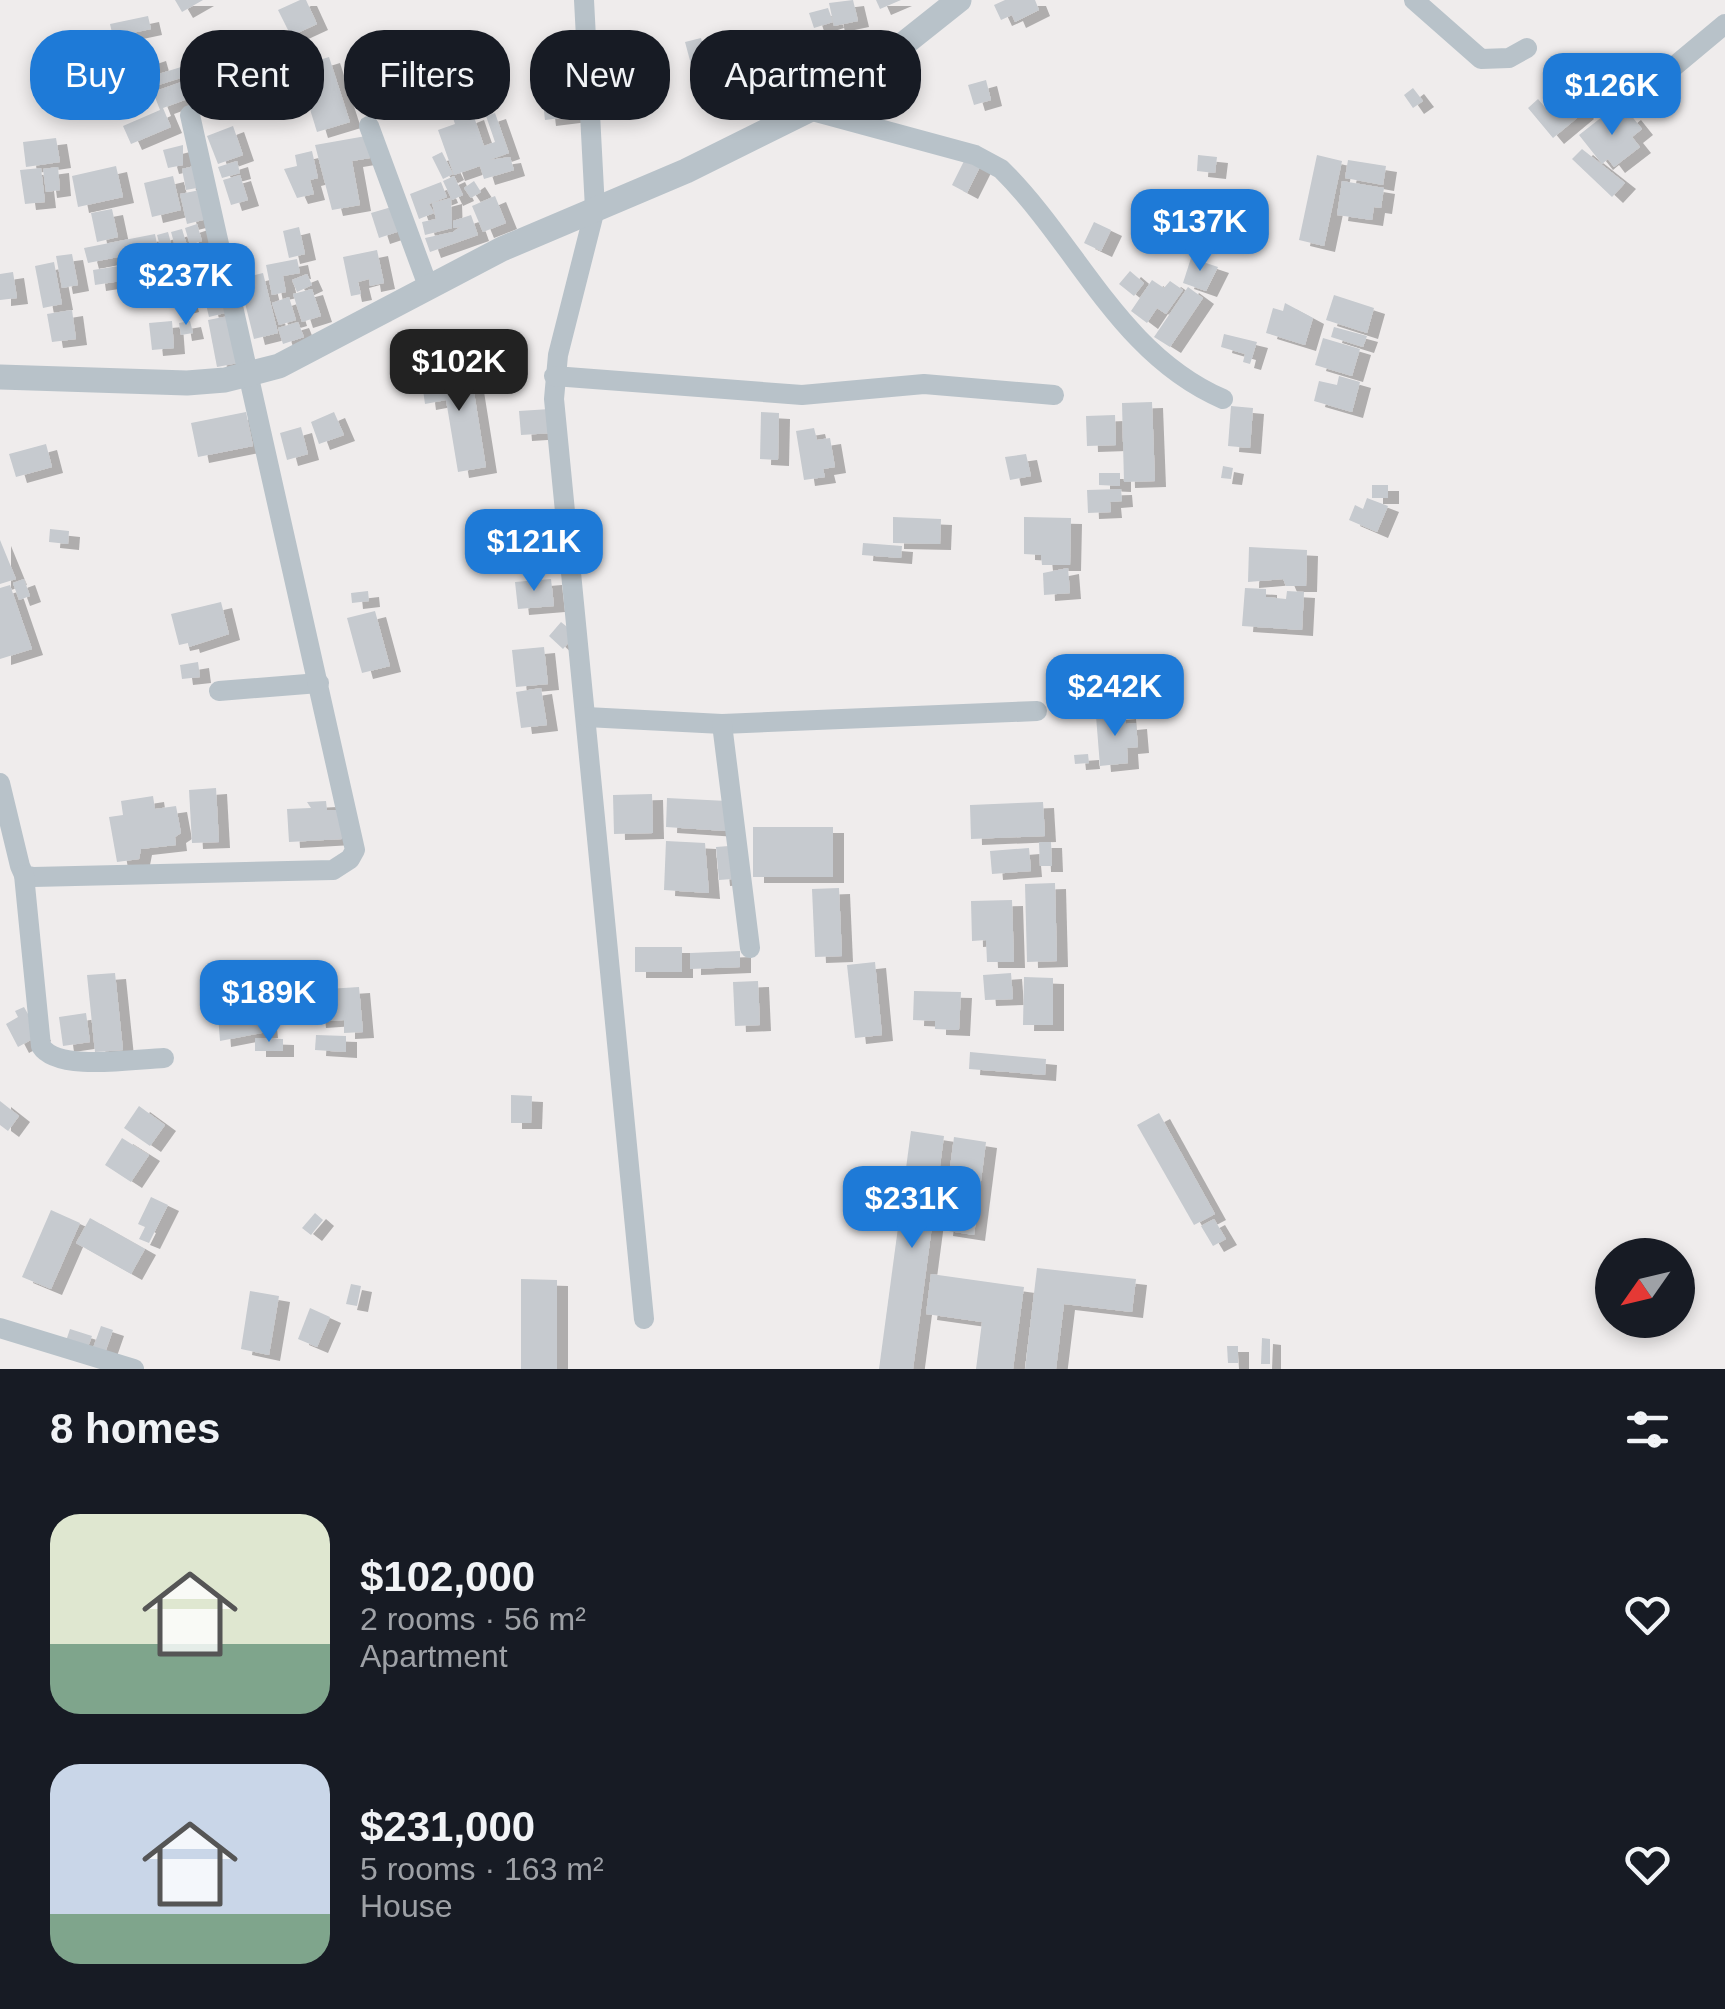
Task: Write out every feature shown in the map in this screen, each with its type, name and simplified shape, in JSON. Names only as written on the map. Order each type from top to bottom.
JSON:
[{"type":"street","points":[[584,0],[596,210],[554,376],[612,1016],[644,1319]]},
{"type":"street","points":[[921,30],[958,0]]},
{"type":"street","points":[[1414,0],[1481,59],[1509,58],[1527,48]]},
{"type":"street","points":[[1653,84],[1725,24]]},
{"type":"street","points":[[24,874],[46,878],[342,866],[355,850],[191,120]]},
{"type":"street","points":[[0,378],[188,383],[251,375],[312,350],[428,286],[788,120]]},
{"type":"street","points":[[846,120],[976,155],[1002,169],[1144,346],[1178,376],[1222,399]]},
{"type":"street","points":[[368,126],[428,286]]},
{"type":"street","points":[[554,376],[802,395],[924,384],[1054,395]]},
{"type":"street","points":[[219,692],[319,683]]},
{"type":"street","points":[[586,717],[722,724],[1037,711]]},
{"type":"street","points":[[722,724],[750,948]]},
{"type":"street","points":[[0,783],[24,874],[40,1046],[62,1062],[164,1058]]},
{"type":"street","points":[[0,1328],[134,1369]]},
{"type":"building","points":[[175,0],[203,0],[182,12]]},
{"type":"building","points":[[306,0],[317,24],[304,30],[288,30],[278,10]]},
{"type":"building","points":[[853,0],[858,21],[834,26],[829,3]]},
{"type":"building","points":[[876,0],[901,0],[880,9]]},
{"type":"building","points":[[1005,0],[1035,0],[1039,10],[1015,22],[1012,15],[1001,20],[994,5]]},
{"type":"building","points":[[828,8],[833,22],[814,28],[809,13]]},
{"type":"building","points":[[148,16],[151,29],[111,30],[110,24]]},
{"type":"building","points":[[329,57],[344,103],[344,120],[350,122],[317,132],[313,120],[324,120],[324,59]]},
{"type":"building","points":[[180,67],[180,78],[160,84],[160,74]]},
{"type":"building","points":[[986,80],[991,100],[974,105],[968,85]]},
{"type":"building","points":[[180,82],[180,102],[163,108],[171,127],[131,144],[123,126],[137,120],[160,120],[160,90]]},
{"type":"building","points":[[1413,88],[1423,101],[1413,108],[1404,95]]},
{"type":"building","points":[[1569,96],[1583,113],[1553,138],[1528,108],[1538,99],[1549,112]]},
{"type":"building","points":[[1612,109],[1621,121],[1630,114],[1642,129],[1632,137],[1640,147],[1614,167],[1608,159],[1602,164],[1579,135]]},
{"type":"building","points":[[454,120],[475,120],[484,146],[495,142],[487,120],[497,120],[509,153],[489,160],[510,157],[514,170],[484,179],[480,166],[454,175],[438,130],[455,124]]},
{"type":"building","points":[[233,126],[243,155],[218,164],[207,136]]},
{"type":"building","points":[[366,136],[370,158],[352,161],[360,205],[332,210],[315,145]]},
{"type":"building","points":[[56,138],[60,162],[26,167],[23,142]]},
{"type":"building","points":[[183,145],[183,165],[168,168],[163,150]]},
{"type":"building","points":[[1582,149],[1625,183],[1612,197],[1572,159]]},
{"type":"building","points":[[312,151],[318,178],[310,180],[314,194],[297,198],[284,169],[297,166],[295,155]]},
{"type":"building","points":[[442,152],[453,174],[443,179],[432,157]]},
{"type":"building","points":[[1198,155],[1217,157],[1215,173],[1197,171]]},
{"type":"building","points":[[1317,155],[1342,161],[1324,246],[1299,240]]},
{"type":"building","points":[[965,159],[980,167],[967,193],[952,185]]},
{"type":"building","points":[[1348,160],[1386,166],[1383,185],[1345,178]]},
{"type":"building","points":[[237,161],[240,173],[222,178],[218,167]]},
{"type":"building","points":[[198,165],[202,187],[186,190],[182,169]]},
{"type":"building","points":[[116,166],[123,197],[78,207],[72,176]]},
{"type":"building","points":[[58,167],[60,190],[46,192],[43,169]]},
{"type":"building","points":[[41,168],[45,202],[25,204],[20,170]]},
{"type":"building","points":[[240,175],[248,200],[231,205],[223,180]]},
{"type":"building","points":[[173,176],[181,210],[152,217],[144,183]]},
{"type":"building","points":[[454,176],[463,195],[452,200],[443,181]]},
{"type":"building","points":[[474,181],[481,192],[471,198],[464,188]]},
{"type":"building","points":[[1342,181],[1384,188],[1381,208],[1374,207],[1372,220],[1337,215]]},
{"type":"building","points":[[441,182],[447,197],[429,204],[434,213],[419,219],[410,194]]},
{"type":"building","points":[[200,190],[207,219],[187,224],[180,194]]},
{"type":"building","points":[[495,196],[506,223],[483,232],[472,206]]},
{"type":"building","points":[[451,198],[452,228],[425,235],[422,222],[436,219],[432,203]]},
{"type":"building","points":[[395,206],[403,230],[379,238],[371,213]]},
{"type":"building","points":[[112,209],[118,237],[97,242],[91,213]]},
{"type":"building","points":[[471,215],[478,235],[430,252],[425,238],[453,232],[460,227],[453,228],[453,221]]},
{"type":"building","points":[[1094,222],[1111,230],[1101,251],[1084,243]]},
{"type":"building","points":[[197,224],[202,241],[190,245],[185,228]]},
{"type":"building","points":[[299,227],[305,254],[289,258],[283,231]]},
{"type":"building","points":[[182,229],[196,275],[184,278],[171,232]]},
{"type":"building","points":[[168,232],[188,306],[177,309],[157,235]]},
{"type":"building","points":[[155,234],[158,249],[88,263],[84,248]]},
{"type":"building","points":[[215,241],[218,250],[200,256],[197,247]]},
{"type":"building","points":[[377,250],[384,283],[370,286],[369,279],[358,282],[361,294],[351,296],[343,257]]},
{"type":"building","points":[[218,253],[222,269],[202,273],[199,257]]},
{"type":"building","points":[[72,254],[78,285],[62,288],[56,256]]},
{"type":"building","points":[[160,255],[164,277],[125,284],[121,262]]},
{"type":"building","points":[[1191,258],[1218,267],[1206,291],[1183,283]]},
{"type":"building","points":[[297,259],[300,273],[283,276],[286,292],[272,295],[266,265]]},
{"type":"building","points":[[54,262],[62,304],[43,308],[35,266]]},
{"type":"building","points":[[119,266],[121,281],[95,285],[93,270]]},
{"type":"building","points":[[1130,271],[1144,283],[1134,296],[1119,284]]},
{"type":"building","points":[[13,272],[17,298],[0,300],[0,274]]},
{"type":"building","points":[[263,273],[278,333],[254,339],[239,279]]},
{"type":"building","points":[[220,274],[229,312],[209,317],[200,279]]},
{"type":"building","points":[[307,274],[312,285],[297,292],[292,280]]},
{"type":"building","points":[[1152,280],[1164,288],[1170,281],[1183,290],[1166,314],[1157,308],[1147,323],[1131,311]]},
{"type":"building","points":[[1188,287],[1203,298],[1170,347],[1154,337]]},
{"type":"building","points":[[312,289],[321,316],[302,322],[293,294]]},
{"type":"building","points":[[1334,295],[1374,308],[1367,333],[1326,320]]},
{"type":"building","points":[[289,297],[296,320],[279,325],[272,303]]},
{"type":"building","points":[[1285,303],[1313,318],[1305,345],[1266,333],[1273,308],[1283,311]]},
{"type":"building","points":[[72,310],[76,339],[52,342],[47,314]]},
{"type":"building","points":[[234,315],[243,362],[217,367],[208,320]]},
{"type":"building","points":[[172,321],[174,348],[152,350],[149,323]]},
{"type":"building","points":[[190,321],[193,333],[181,335],[179,323]]},
{"type":"building","points":[[298,322],[304,337],[283,344],[278,328]]},
{"type":"building","points":[[1334,327],[1367,336],[1363,347],[1331,337]]},
{"type":"building","points":[[1224,334],[1257,342],[1250,364],[1243,362],[1245,354],[1221,347]]},
{"type":"building","points":[[1323,338],[1360,349],[1352,376],[1315,365]]},
{"type":"building","points":[[470,367],[486,467],[458,472],[446,400],[425,404],[421,375]]},
{"type":"building","points":[[1339,376],[1360,382],[1352,412],[1314,401],[1319,381],[1337,385]]},
{"type":"building","points":[[1152,402],[1155,481],[1124,482],[1122,403]]},
{"type":"building","points":[[1231,406],[1253,408],[1250,448],[1228,446]]},
{"type":"building","points":[[550,409],[552,433],[521,435],[519,411]]},
{"type":"building","points":[[246,412],[253,446],[198,457],[191,423]]},
{"type":"building","points":[[334,412],[344,435],[319,444],[311,422]]},
{"type":"building","points":[[761,412],[779,413],[778,460],[760,459]]},
{"type":"building","points":[[1115,415],[1116,445],[1087,446],[1086,416]]},
{"type":"building","points":[[301,427],[308,454],[287,460],[280,433]]},
{"type":"building","points":[[814,428],[817,440],[830,438],[835,467],[823,469],[825,477],[804,480],[796,431]]},
{"type":"building","points":[[46,444],[52,467],[16,477],[9,454]]},
{"type":"building","points":[[1026,454],[1031,476],[1010,480],[1005,457]]},
{"type":"building","points":[[1223,466],[1233,468],[1231,479],[1221,478]]},
{"type":"building","points":[[1099,473],[1120,473],[1120,486],[1099,485]]},
{"type":"building","points":[[1372,485],[1388,485],[1388,498],[1372,498]]},
{"type":"building","points":[[1121,489],[1122,501],[1110,502],[1111,512],[1088,513],[1087,490]]},
{"type":"building","points":[[1367,498],[1388,506],[1377,532],[1349,520],[1355,505],[1363,509]]},
{"type":"building","points":[[893,517],[941,519],[940,544],[893,543]]},
{"type":"building","points":[[1024,517],[1071,518],[1070,565],[1042,565],[1041,555],[1024,554]]},
{"type":"building","points":[[50,529],[69,531],[68,544],[49,542]]},
{"type":"building","points":[[0,540],[16,579],[0,584]]},
{"type":"building","points":[[863,543],[902,546],[901,558],[862,555]]},
{"type":"building","points":[[1249,547],[1307,550],[1306,586],[1286,586],[1283,579],[1248,582]]},
{"type":"building","points":[[1068,568],[1070,593],[1044,595],[1043,573]]},
{"type":"building","points":[[24,579],[30,596],[19,600],[13,583]]},
{"type":"building","points":[[551,579],[554,606],[518,609],[515,582]]},
{"type":"building","points":[[10,585],[32,649],[0,659],[0,588]]},
{"type":"building","points":[[1245,588],[1266,589],[1266,597],[1286,599],[1287,591],[1304,592],[1302,630],[1242,626]]},
{"type":"building","points":[[368,591],[369,601],[352,603],[351,593]]},
{"type":"building","points":[[221,602],[229,634],[189,647],[188,643],[179,645],[171,614]]},
{"type":"building","points":[[375,611],[390,666],[362,673],[347,618]]},
{"type":"building","points":[[561,622],[576,634],[563,649],[549,636]]},
{"type":"building","points":[[544,647],[548,684],[516,687],[512,650]]},
{"type":"building","points":[[198,662],[200,677],[182,679],[180,665]]},
{"type":"building","points":[[541,688],[547,725],[521,728],[516,692]]},
{"type":"building","points":[[1125,713],[1126,724],[1136,723],[1138,747],[1127,748],[1128,763],[1100,766],[1096,716]]},
{"type":"building","points":[[1088,754],[1089,763],[1075,764],[1074,755]]},
{"type":"building","points":[[216,788],[219,842],[192,843],[189,790]]},
{"type":"building","points":[[652,794],[653,833],[614,834],[613,795]]},
{"type":"building","points":[[153,796],[155,809],[176,806],[181,833],[175,837],[176,845],[141,849],[139,859],[117,862],[109,817],[123,815],[121,801]]},
{"type":"building","points":[[667,798],[727,801],[726,831],[666,827]]},
{"type":"building","points":[[326,801],[327,810],[339,810],[342,839],[289,842],[287,809],[311,808],[307,802]]},
{"type":"building","points":[[1043,802],[1045,836],[971,839],[970,805]]},
{"type":"building","points":[[753,827],[833,827],[833,877],[753,877]]},
{"type":"building","points":[[666,841],[705,843],[709,893],[664,890]]},
{"type":"building","points":[[1039,842],[1051,842],[1052,866],[1040,866]]},
{"type":"building","points":[[729,846],[732,879],[719,880],[716,847]]},
{"type":"building","points":[[1029,848],[1031,871],[992,874],[990,851]]},
{"type":"building","points":[[1055,883],[1057,961],[1027,962],[1025,884]]},
{"type":"building","points":[[839,888],[842,956],[815,957],[812,889]]},
{"type":"building","points":[[1012,900],[1014,962],[987,962],[986,940],[972,941],[971,901]]},
{"type":"building","points":[[635,947],[682,947],[682,972],[635,972]]},
{"type":"building","points":[[740,951],[740,967],[690,969],[690,953]]},
{"type":"building","points":[[875,962],[882,1035],[855,1038],[847,965]]},
{"type":"building","points":[[115,973],[123,1050],[95,1052],[87,975]]},
{"type":"building","points":[[1011,973],[1013,999],[985,1000],[983,975]]},
{"type":"building","points":[[1024,977],[1053,978],[1053,1025],[1023,1025]]},
{"type":"building","points":[[758,981],[760,1025],[735,1026],[733,982]]},
{"type":"building","points":[[359,987],[363,1032],[344,1033],[344,1020],[315,1022],[312,990]]},
{"type":"building","points":[[914,991],[961,992],[959,1030],[935,1029],[935,1021],[913,1020]]},
{"type":"building","points":[[246,998],[247,1005],[264,1004],[267,1032],[220,1041],[218,1015],[233,1013],[232,1000]]},
{"type":"building","points":[[24,1007],[40,1035],[18,1047],[6,1024],[18,1017],[15,1011]]},
{"type":"building","points":[[86,1013],[90,1042],[63,1046],[59,1017]]},
{"type":"building","points":[[316,1035],[346,1036],[346,1052],[315,1050]]},
{"type":"building","points":[[255,1038],[283,1039],[283,1051],[255,1051]]},
{"type":"building","points":[[970,1052],[1046,1059],[1045,1075],[969,1069]]},
{"type":"building","points":[[511,1095],[532,1096],[531,1123],[511,1123]]},
{"type":"building","points":[[0,1101],[19,1116],[8,1131],[0,1125]]},
{"type":"building","points":[[139,1106],[165,1125],[150,1146],[124,1128]]},
{"type":"building","points":[[1159,1113],[1215,1214],[1194,1225],[1137,1125]]},
{"type":"building","points":[[911,1131],[944,1136],[913,1369],[879,1369]]},
{"type":"building","points":[[954,1137],[986,1142],[974,1235],[942,1230]]},
{"type":"building","points":[[122,1138],[149,1155],[131,1182],[105,1165]]},
{"type":"building","points":[[151,1197],[168,1205],[149,1243],[139,1239],[145,1227],[138,1224]]},
{"type":"building","points":[[51,1210],[80,1223],[51,1289],[22,1277]]},
{"type":"building","points":[[315,1213],[323,1220],[311,1235],[302,1228]]},
{"type":"building","points":[[90,1218],[145,1249],[131,1274],[76,1243]]},
{"type":"building","points":[[1214,1219],[1226,1239],[1213,1246],[1201,1226]]},
{"type":"building","points":[[1037,1268],[1136,1279],[1132,1312],[1064,1304],[1056,1369],[1025,1369]]},
{"type":"building","points":[[931,1274],[1024,1287],[1013,1369],[976,1369],[982,1322],[926,1314]]},
{"type":"building","points":[[521,1279],[557,1280],[557,1369],[521,1369]]},
{"type":"building","points":[[351,1284],[361,1286],[357,1306],[346,1304]]},
{"type":"building","points":[[250,1291],[279,1296],[269,1355],[241,1349]]},
{"type":"building","points":[[310,1308],[330,1317],[317,1347],[298,1339]]},
{"type":"building","points":[[101,1326],[113,1330],[105,1353],[93,1348]]},
{"type":"building","points":[[70,1329],[92,1336],[88,1347],[66,1341]]},
{"type":"building","points":[[1262,1338],[1270,1339],[1270,1364],[1261,1364]]},
{"type":"building","points":[[1227,1346],[1238,1346],[1238,1363],[1228,1363]]}]
